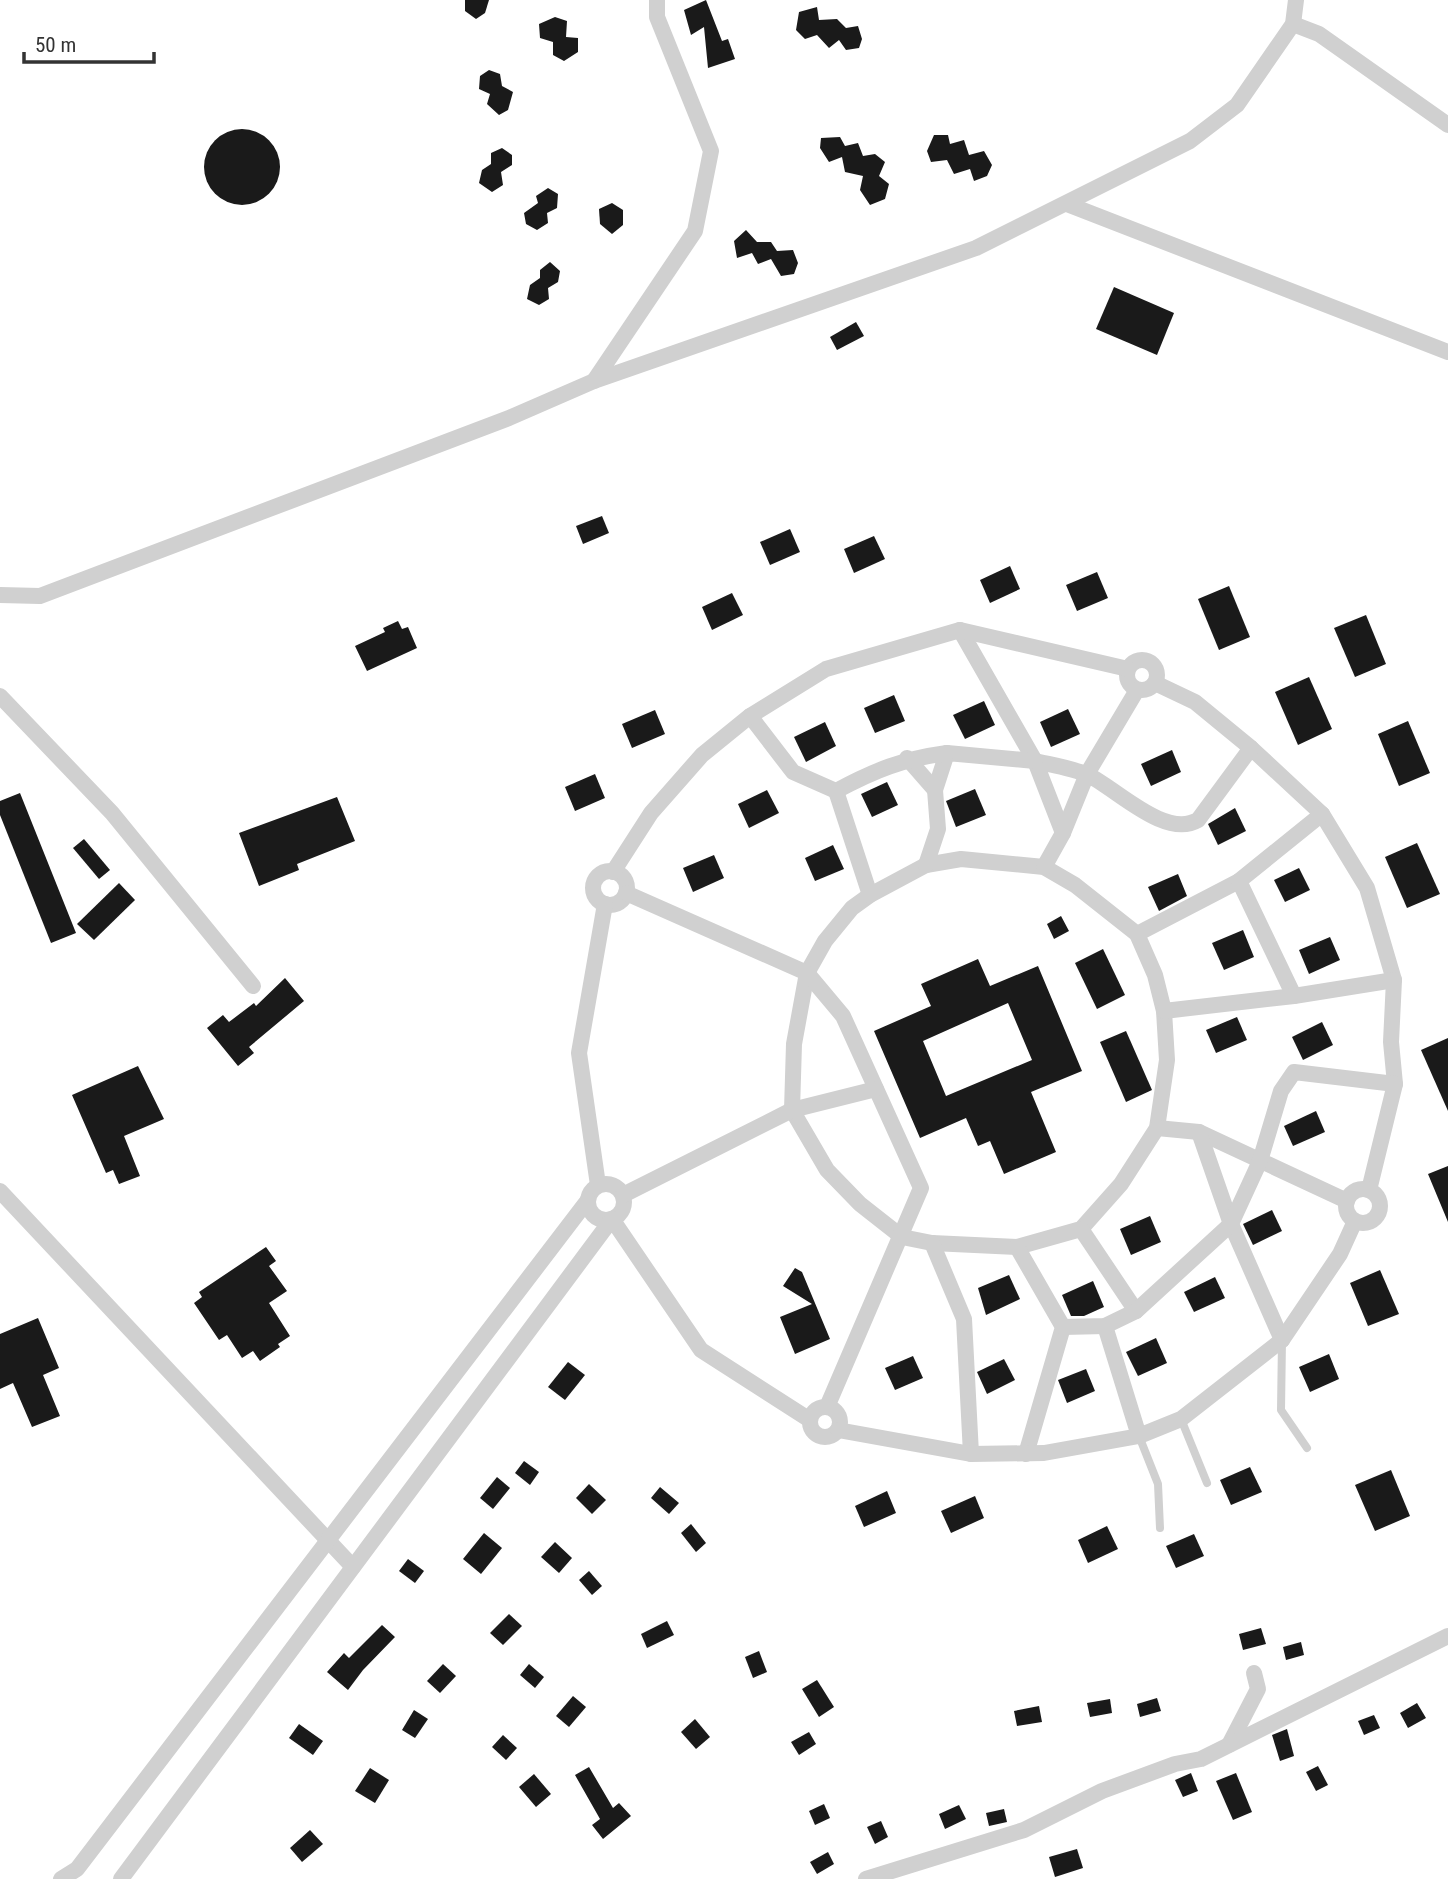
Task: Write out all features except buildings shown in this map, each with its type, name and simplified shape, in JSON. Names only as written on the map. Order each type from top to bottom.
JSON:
[{"type":"street","points":[[594,381],[695,231],[711,151],[657,16],[656,0]]},
{"type":"street","points":[[0,595],[40,596],[509,418],[594,381],[976,248],[1190,141],[1237,105],[1293,24],[1297,0]]},
{"type":"street","points":[[1293,24],[1319,34],[1448,125]]},
{"type":"street","points":[[1067,204],[1448,352]]},
{"type":"street","points":[[960,631],[1035,761],[1063,833]]},
{"type":"street","points":[[613,872],[652,813],[702,755],[750,716],[826,669],[960,631],[1128,669]]},
{"type":"street","points":[[1139,660],[1149,661],[1157,673],[1155,683],[1147,689],[1137,690],[1127,679],[1128,669],[1139,660]]},
{"type":"street","points":[[1155,683],[1195,702],[1251,748],[1322,814],[1367,888],[1394,979],[1391,1042],[1395,1084],[1370,1189]]},
{"type":"street","points":[[1044,867],[1063,833],[1087,775],[1137,690]]},
{"type":"street","points":[[0,696],[112,813],[253,986]]},
{"type":"street","points":[[750,716],[793,772],[836,791],[870,895]]},
{"type":"street","points":[[836,791],[871,772],[907,758],[947,753],[1035,761],[1087,775],[1146,813],[1177,825],[1189,825],[1198,820],[1251,748]]},
{"type":"street","points":[[926,865],[938,829],[935,790],[947,753]]},
{"type":"street","points":[[907,758],[935,790]]},
{"type":"street","points":[[1137,934],[1240,881],[1322,814]]},
{"type":"street","points":[[961,859],[1044,867],[1075,885],[1137,934],[1155,975],[1164,1011],[1167,1060],[1157,1128],[1121,1184],[1081,1229],[1017,1247],[932,1243],[902,1237],[860,1204],[827,1170],[792,1110],[794,1044],[807,973],[825,941],[852,908],[870,895],[926,865],[961,859]]},
{"type":"street","points":[[613,872],[623,878],[626,893],[616,904],[605,904],[594,893],[595,882],[602,873],[613,872]]},
{"type":"street","points":[[1240,881],[1294,996]]},
{"type":"street","points":[[626,893],[807,973],[844,1016],[921,1188],[827,1407]]},
{"type":"street","points":[[61,1879],[75,1874],[598,1185],[579,1053],[605,904]]},
{"type":"street","points":[[1164,1011],[1294,996],[1394,979]]},
{"type":"street","points":[[1063,1327],[1105,1326],[1136,1311],[1231,1224],[1260,1161],[1282,1091],[1294,1072],[1395,1084]]},
{"type":"street","points":[[623,1195],[792,1110],[876,1089]]},
{"type":"street","points":[[1157,1128],[1199,1132],[1347,1201]]},
{"type":"street","points":[[1199,1132],[1231,1224],[1282,1340]]},
{"type":"street","points":[[598,1185],[610,1183],[623,1195]]},
{"type":"street","points":[[1358,1189],[1370,1189],[1380,1200],[1380,1211],[1372,1220],[1355,1221],[1348,1212],[1347,1201],[1358,1189]]},
{"type":"street","points":[[0,1191],[353,1567]]},
{"type":"street","points":[[126,1877],[612,1219],[621,1212],[623,1195]]},
{"type":"street","points":[[588,1200],[596,1216],[612,1219],[701,1350],[810,1420]]},
{"type":"street","points":[[838,1430],[838,1415],[827,1407],[818,1408],[810,1420],[812,1430],[820,1436],[830,1436],[838,1430],[971,1454],[1044,1453],[1139,1436],[1181,1419],[1282,1340],[1340,1254],[1355,1221]]},
{"type":"street","points":[[1081,1229],[1136,1311]]},
{"type":"street","points":[[932,1243],[964,1319],[971,1454]]},
{"type":"street","points":[[1017,1247],[1063,1327],[1026,1454]]},
{"type":"street","points":[[1105,1326],[1139,1436]]},
{"type":"street","points":[[866,1879],[1024,1830],[1102,1791],[1175,1764],[1201,1759],[1448,1636]]},
{"type":"street","points":[[1230,1745],[1258,1689],[1254,1673]]},
{"type":"lane","points":[[1282,1340],[1281,1410],[1307,1448]]},
{"type":"lane","points":[[1181,1419],[1207,1483]]},
{"type":"lane","points":[[1139,1436],[1158,1484],[1160,1528]]}]
